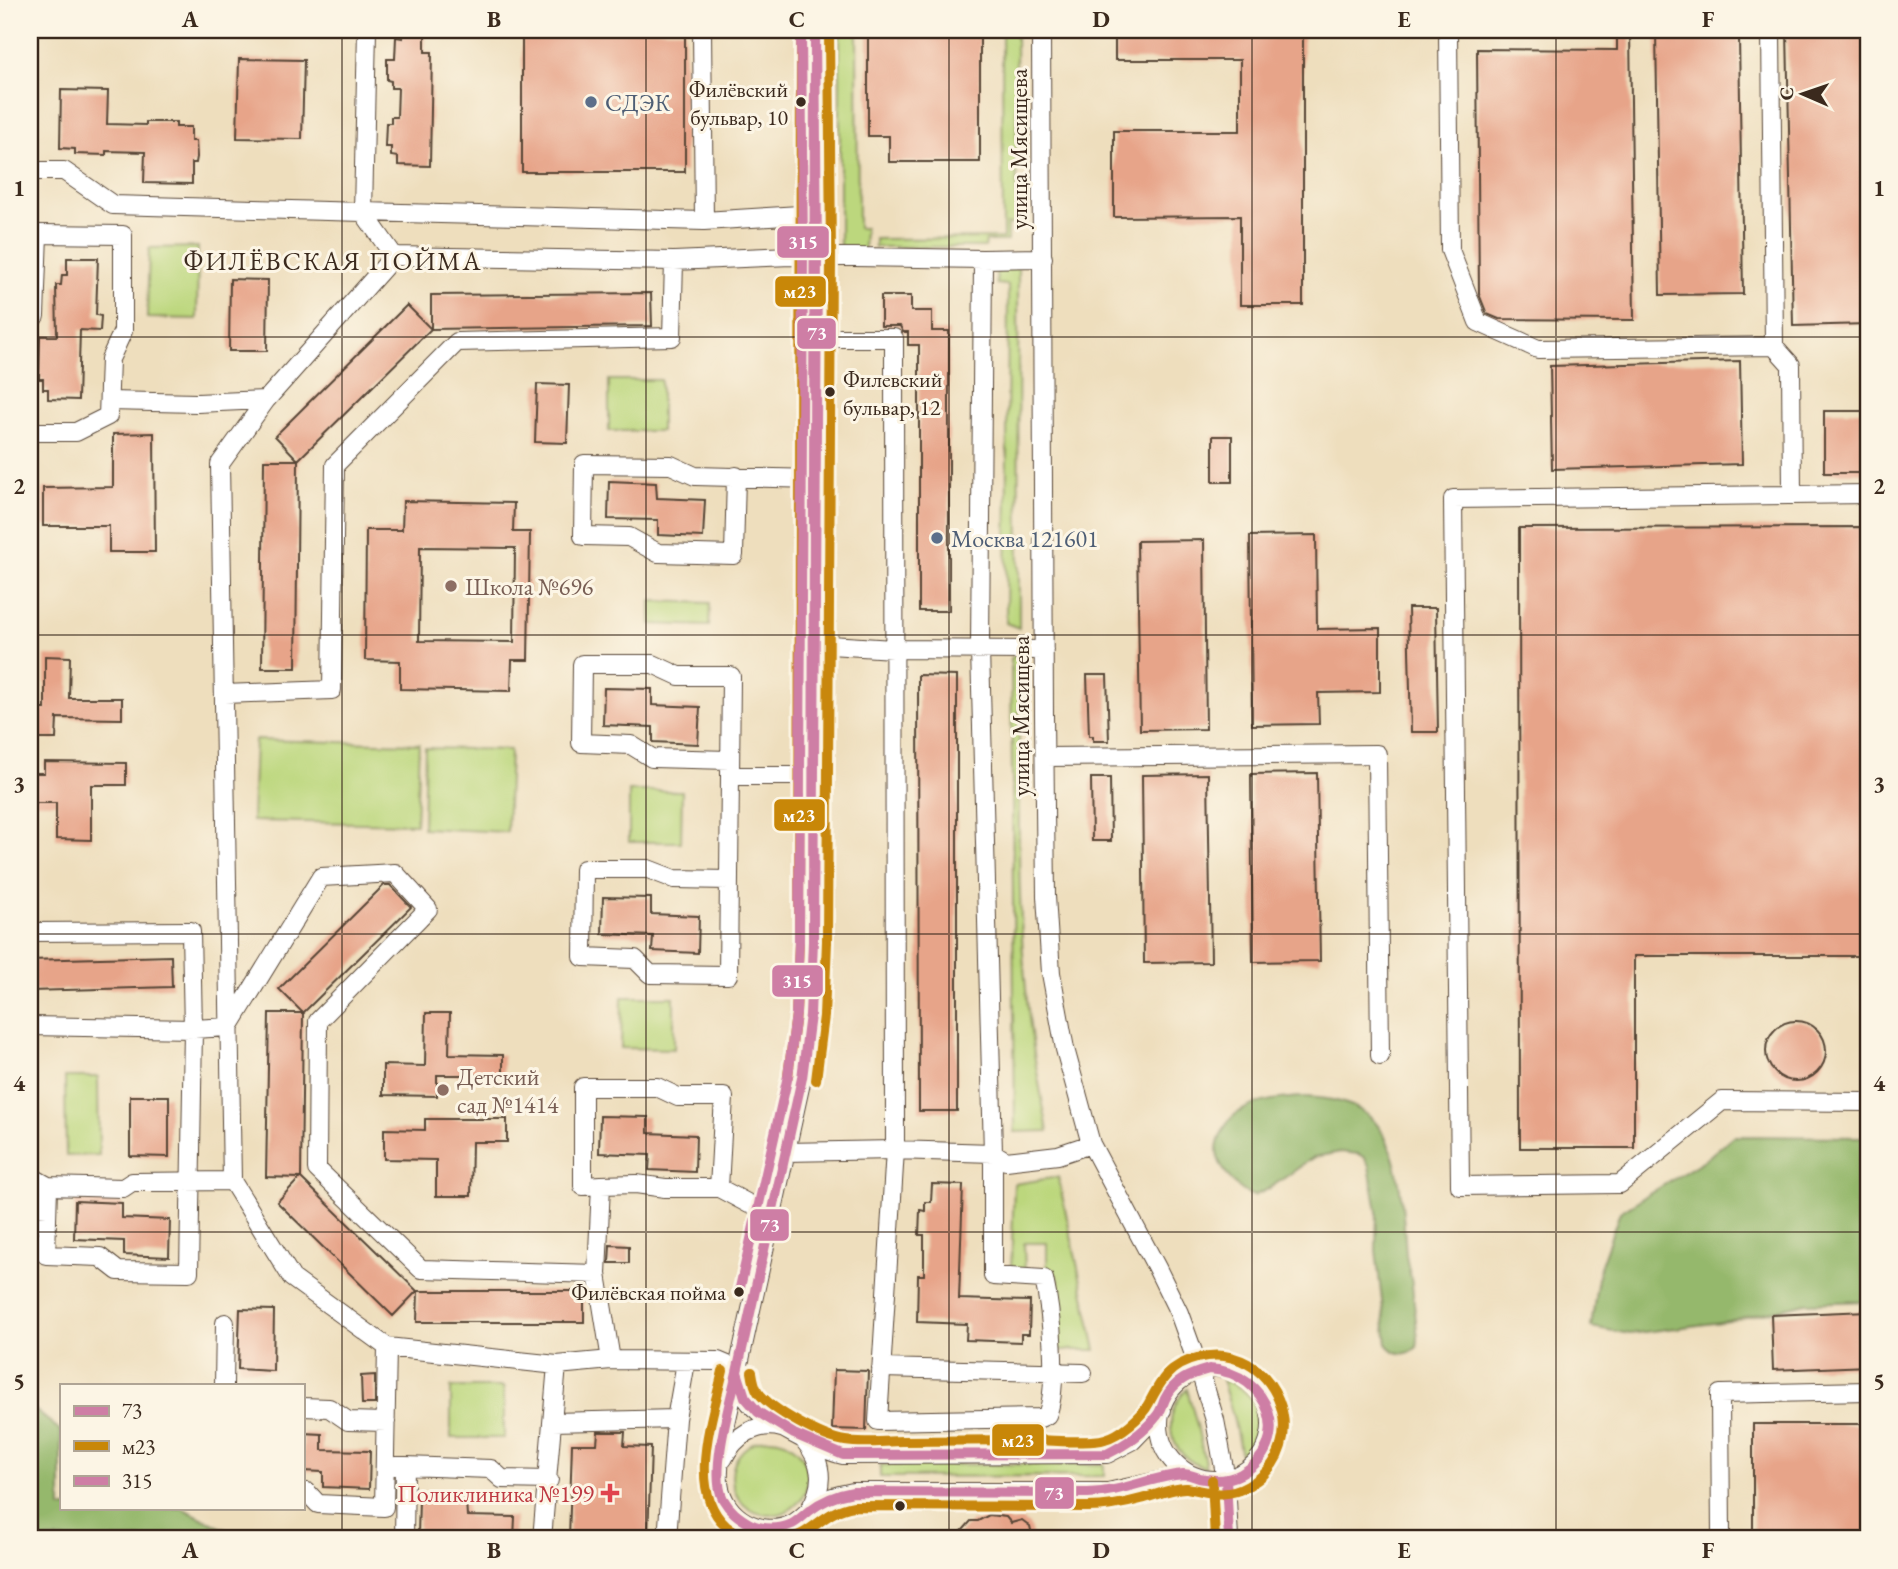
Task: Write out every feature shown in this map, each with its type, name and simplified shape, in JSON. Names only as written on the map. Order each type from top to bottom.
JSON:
[{"type":"street","points":[[367,30],[363,212],[394,256]]},
{"type":"street","points":[[702,30],[704,221]]},
{"type":"street","points":[[815,30],[817,256],[810,1015],[802,1078],[721,1446],[719,1483],[722,1497],[736,1516],[746,1523],[757,1527],[780,1528],[792,1524],[810,1509],[835,1495],[853,1492],[1108,1492],[1189,1474],[1214,1480],[1226,1479],[1239,1475],[1259,1459],[1267,1444],[1271,1427],[1269,1410],[1262,1395],[1251,1382],[1236,1372],[1222,1369],[1200,1371],[1171,1389],[1162,1410],[1160,1430],[1163,1445],[1169,1457],[1189,1474]]},
{"type":"street","name":"улица Мясищева","points":[[1041,30],[1046,896],[1051,973],[1065,1049],[1091,1144],[1168,1291],[1200,1371],[1215,1420],[1226,1479],[1229,1539]]},
{"type":"street","points":[[1448,30],[1450,250],[1478,322],[1538,349],[1774,346]]},
{"type":"street","points":[[1771,30],[1774,346],[1791,365],[1792,495]]},
{"type":"street","points":[[30,171],[64,171],[113,205],[704,221],[816,214]]},
{"type":"street","points":[[30,321],[35,316],[38,234],[123,235],[123,331],[110,359],[108,416],[76,432],[30,432]]},
{"type":"street","points":[[737,1369],[718,1361],[611,1360],[557,1365],[387,1347],[292,1278],[232,1181],[220,464],[266,401],[394,256],[674,261],[817,256],[1043,258]]},
{"type":"street","points":[[816,338],[894,338],[895,1150],[878,1421],[1040,1418],[1047,1415],[1050,1409],[1052,1372],[1049,1302],[1044,1279],[993,1276],[993,1153],[980,649],[983,259]]},
{"type":"street","points":[[224,694],[332,690],[335,465],[457,342],[672,337],[674,261]]},
{"type":"street","points":[[109,401],[266,401]]},
{"type":"street","points":[[736,476],[734,555],[658,553],[629,537],[583,536],[584,464],[671,465],[695,476],[736,476],[815,479]]},
{"type":"street","points":[[1868,494],[1453,499],[1460,1186],[1620,1184],[1722,1101],[1868,1101]]},
{"type":"street","points":[[814,644],[894,649],[1044,650]]},
{"type":"street","points":[[729,880],[674,879],[648,869],[584,869],[583,957],[635,960],[650,975],[728,975],[729,880],[730,768],[731,677],[679,676],[653,664],[582,664],[581,743],[631,745],[652,758],[730,768],[813,776]]},
{"type":"street","points":[[1045,757],[1377,754],[1380,1056]]},
{"type":"street","points":[[229,1027],[321,877],[395,873],[428,909],[318,1021],[317,1169],[421,1269],[597,1274]]},
{"type":"street","points":[[30,932],[191,931],[193,1029],[189,1272],[118,1270],[100,1257],[46,1255],[39,1208],[48,1186]]},
{"type":"street","points":[[30,1026],[193,1029],[229,1027]]},
{"type":"street","points":[[719,1188],[724,1097],[678,1097],[657,1087],[583,1087],[583,1186],[635,1184],[665,1188],[719,1188],[749,1204],[772,1211]]},
{"type":"street","points":[[785,1152],[895,1150],[993,1153],[1006,1161],[1058,1155],[1091,1144]]},
{"type":"street","points":[[30,1176],[48,1186],[122,1188],[132,1182],[232,1181]]},
{"type":"street","points":[[601,1185],[597,1274],[611,1360]]},
{"type":"street","points":[[224,1384],[225,1323]]},
{"type":"street","points":[[304,1492],[318,1504],[384,1507],[387,1347]]},
{"type":"street","points":[[667,1539],[676,1419],[686,1362]]},
{"type":"street","points":[[542,1539],[557,1365]]},
{"type":"street","points":[[881,1368],[1083,1373]]},
{"type":"street","points":[[737,1369],[742,1391],[751,1405],[796,1434],[813,1451],[820,1465],[821,1480],[818,1496],[810,1509]]},
{"type":"street","points":[[1721,1539],[1720,1394],[1868,1391]]},
{"type":"street","points":[[304,1407],[329,1408],[348,1421],[386,1422]]},
{"type":"street","points":[[720,1469],[730,1446],[751,1430],[776,1427],[843,1455],[1107,1454],[1132,1441],[1162,1410]]},
{"type":"street","points":[[553,1422],[676,1419]]},
{"type":"street","points":[[385,1466],[491,1469],[502,1479],[549,1480]]},
{"type":"street","points":[[404,1539],[405,1466]]},
{"type":"green space","points":[[840,30],[857,30],[858,228],[865,228],[864,250],[840,253]]},
{"type":"green space","points":[[1002,30],[1016,30],[1017,224],[1007,224],[1007,241],[986,241],[985,247],[875,247],[875,239],[1003,238]]},
{"type":"green space","points":[[198,247],[197,319],[147,318],[149,248]]},
{"type":"green space","points":[[1018,265],[1019,628],[1006,623],[1008,285],[997,284],[996,272],[1001,267]]},
{"type":"green space","points":[[609,380],[661,380],[661,431],[609,431]]},
{"type":"green space","points":[[651,601],[710,603],[709,626],[651,624]]},
{"type":"green space","points":[[1019,653],[1019,863],[1023,947],[1030,1025],[1048,1131],[1015,1132],[1011,658]]},
{"type":"green space","points":[[255,740],[419,744],[416,824],[252,821]]},
{"type":"green space","points":[[425,748],[510,750],[507,832],[423,828]]},
{"type":"green space","points":[[629,791],[682,791],[681,842],[629,842]]},
{"type":"green space","points":[[622,997],[674,997],[674,1049],[621,1048]]},
{"type":"green space","points":[[65,1077],[98,1077],[99,1155],[66,1156]]},
{"type":"green space","points":[[1305,1097],[1333,1100],[1359,1109],[1374,1121],[1390,1149],[1399,1184],[1418,1339],[1417,1347],[1409,1352],[1394,1351],[1387,1344],[1376,1250],[1377,1211],[1369,1166],[1365,1158],[1358,1154],[1341,1152],[1314,1157],[1254,1196],[1237,1186],[1220,1163],[1217,1152],[1219,1140],[1232,1117],[1243,1109],[1260,1103]]},
{"type":"green space","points":[[1733,1136],[1868,1137],[1868,1301],[1806,1303],[1729,1321],[1630,1334],[1591,1327],[1599,1270],[1620,1212],[1706,1159]]},
{"type":"green space","points":[[1058,1177],[1096,1350],[1058,1350],[1059,1280],[1054,1272],[1047,1271],[1047,1243],[1024,1243],[1025,1272],[1011,1272],[1014,1184]]},
{"type":"green space","points":[[1222,1380],[1236,1385],[1246,1393],[1258,1414],[1257,1438],[1242,1461],[1233,1416]]},
{"type":"green space","points":[[451,1387],[504,1387],[504,1438],[451,1438]]},
{"type":"green space","points":[[1187,1389],[1206,1468],[1183,1455],[1172,1435],[1173,1411]]},
{"type":"green space","points":[[30,1406],[60,1430],[60,1510],[186,1510],[244,1539],[30,1539]]},
{"type":"green space","points":[[770,1439],[784,1442],[797,1450],[805,1463],[808,1477],[805,1491],[797,1504],[784,1512],[770,1515],[756,1512],[743,1504],[735,1491],[732,1477],[735,1463],[743,1450],[756,1442]]},
{"type":"green space","points":[[1104,1464],[1104,1476],[880,1477],[880,1465]]},
{"type":"building","points":[[522,30],[685,30],[685,172],[522,172]]},
{"type":"building","points":[[868,30],[980,30],[980,162],[889,162],[889,136],[868,136]]},
{"type":"building","points":[[1115,30],[1303,30],[1303,305],[1240,305],[1240,216],[1114,217],[1114,131],[1240,131],[1240,60],[1115,60]]},
{"type":"building","points":[[1617,30],[1630,30],[1634,320],[1499,319],[1487,314],[1479,294],[1477,49],[1617,50]]},
{"type":"building","points":[[1656,30],[1711,30],[1711,38],[1739,37],[1743,294],[1660,295]]},
{"type":"building","points":[[1787,30],[1868,30],[1868,324],[1793,326]]},
{"type":"building","points":[[404,31],[425,31],[425,52],[432,52],[430,166],[398,165],[398,157],[391,156],[391,147],[385,147],[386,123],[391,123],[391,117],[397,117],[398,88],[391,88],[391,81],[387,80],[387,59],[395,59],[396,37],[403,38]]},
{"type":"building","points":[[239,59],[304,60],[302,139],[237,138]]},
{"type":"building","points":[[61,90],[108,91],[107,124],[146,125],[146,122],[176,122],[176,127],[191,127],[191,141],[196,141],[197,157],[196,163],[192,163],[192,184],[144,183],[145,152],[106,151],[106,155],[75,154],[75,149],[60,148]]},
{"type":"building","points":[[67,258],[98,258],[96,315],[101,316],[100,331],[80,330],[78,400],[48,399],[48,389],[43,389],[43,379],[39,379],[40,336],[57,336],[56,285],[61,285],[62,275],[67,275]]},
{"type":"building","points":[[230,279],[268,280],[267,351],[229,351]]},
{"type":"building","points":[[651,293],[652,326],[431,329],[431,295]]},
{"type":"building","points":[[881,296],[911,296],[911,311],[932,311],[932,331],[949,331],[949,611],[919,611],[919,345],[908,345],[908,332],[903,332],[900,326],[881,326]]},
{"type":"building","points":[[407,305],[431,329],[298,460],[275,436]]},
{"type":"building","points":[[1740,361],[1742,464],[1552,469],[1550,366]]},
{"type":"building","points":[[537,384],[569,385],[567,443],[535,442]]},
{"type":"building","points":[[1824,411],[1868,411],[1868,473],[1824,473]]},
{"type":"building","points":[[154,433],[155,552],[109,552],[109,526],[43,526],[43,488],[113,487],[113,434]]},
{"type":"building","points":[[1213,436],[1232,436],[1232,482],[1213,482]]},
{"type":"building","points":[[264,460],[298,460],[296,668],[262,668]]},
{"type":"building","points":[[609,481],[656,483],[657,498],[705,500],[703,537],[658,535],[658,520],[608,519]]},
{"type":"building","points":[[403,501],[514,503],[513,532],[530,532],[528,660],[512,660],[511,691],[400,689],[400,661],[365,660],[366,530],[402,530]],"holes":[[[420,547],[515,548],[514,642],[419,641]]]},
{"type":"building","points":[[1868,527],[1868,956],[1634,956],[1634,1148],[1520,1148],[1519,528]]},
{"type":"building","points":[[1316,535],[1317,629],[1380,628],[1380,692],[1318,693],[1319,724],[1252,725],[1250,536]]},
{"type":"building","points":[[1204,540],[1206,729],[1140,730],[1137,541]]},
{"type":"building","points":[[1408,608],[1436,608],[1438,732],[1411,732]]},
{"type":"building","points":[[45,656],[70,657],[69,698],[122,698],[122,719],[57,718],[56,739],[30,739],[30,709],[45,709]]},
{"type":"building","points":[[918,675],[957,676],[957,1111],[919,1111]]},
{"type":"building","points":[[1087,675],[1107,675],[1109,741],[1093,741],[1093,736],[1089,736]]},
{"type":"building","points":[[604,688],[652,689],[652,705],[700,707],[698,744],[653,742],[653,727],[603,725]]},
{"type":"building","points":[[44,762],[126,763],[126,785],[91,785],[91,840],[56,839],[56,803],[30,803],[30,773],[44,773]]},
{"type":"building","points":[[1317,773],[1320,961],[1253,962],[1251,774]]},
{"type":"building","points":[[1208,774],[1211,962],[1144,963],[1142,775]]},
{"type":"building","points":[[1091,778],[1110,778],[1111,841],[1092,841]]},
{"type":"building","points":[[384,885],[390,885],[411,907],[303,1013],[279,989]]},
{"type":"building","points":[[603,897],[651,898],[651,914],[699,916],[698,953],[652,951],[653,936],[602,934]]},
{"type":"building","points":[[171,956],[172,987],[30,991],[30,960]]},
{"type":"building","points":[[269,1013],[303,1013],[301,1178],[417,1291],[393,1316],[277,1202],[300,1178],[266,1177]]},
{"type":"building","points":[[426,1013],[450,1013],[449,1054],[503,1055],[503,1075],[437,1075],[437,1096],[383,1095],[383,1065],[425,1066]]},
{"type":"building","points":[[1796,1021],[1813,1026],[1821,1034],[1826,1051],[1821,1068],[1813,1076],[1796,1081],[1779,1076],[1771,1068],[1766,1051],[1771,1034],[1779,1026]]},
{"type":"building","points":[[130,1096],[169,1096],[169,1157],[130,1156]]},
{"type":"building","points":[[600,1116],[648,1117],[648,1133],[696,1135],[695,1172],[649,1170],[650,1155],[599,1153]]},
{"type":"building","points":[[425,1119],[507,1119],[507,1142],[472,1142],[471,1196],[436,1196],[436,1160],[384,1159],[384,1129],[425,1130]]},
{"type":"building","points":[[932,1184],[963,1185],[959,1299],[1030,1301],[1029,1334],[1021,1334],[1021,1342],[966,1340],[967,1324],[917,1322],[918,1275],[924,1275],[924,1235],[919,1235],[920,1210],[925,1211],[925,1202],[931,1202]]},
{"type":"building","points":[[75,1201],[122,1203],[122,1218],[170,1220],[169,1257],[124,1255],[124,1241],[74,1239]]},
{"type":"building","points":[[610,1245],[629,1246],[629,1263],[609,1263]]},
{"type":"building","points":[[418,1291],[584,1291],[584,1322],[417,1322]]},
{"type":"building","points":[[240,1309],[274,1310],[273,1371],[238,1369]]},
{"type":"building","points":[[1868,1311],[1868,1366],[1773,1370],[1771,1315]]},
{"type":"building","points":[[834,1370],[868,1371],[866,1430],[832,1429]]},
{"type":"building","points":[[375,1375],[375,1404],[362,1404],[361,1376]]},
{"type":"building","points":[[1753,1424],[1868,1424],[1868,1539],[1753,1539]]},
{"type":"building","name":"Поликлиника №199","points":[[598,1432],[625,1432],[624,1446],[651,1447],[648,1539],[569,1539],[572,1444],[597,1444]]},
{"type":"building","points":[[304,1433],[322,1434],[322,1450],[370,1451],[369,1489],[323,1487],[323,1472],[304,1471]]},
{"type":"building","points":[[419,1499],[466,1500],[467,1516],[515,1517],[514,1539],[418,1536]]},
{"type":"building","points":[[989,1515],[1006,1517],[1011,1523],[1022,1520],[1030,1526],[1033,1539],[955,1539],[971,1521],[978,1521]]},
{"type":"transit line","name":"м23","points":[[788,1076],[796,1014],[799,941],[801,30]]},
{"type":"transit line","name":"315","points":[[739,1292],[788,1076],[796,1014],[799,941],[803,256],[801,30]]},
{"type":"transit line","name":"73","points":[[815,30],[817,256],[813,941],[815,30]]},
{"type":"transit line","name":"м23","points":[[816,1080],[824,1016],[827,941],[831,256],[829,30]]},
{"type":"transit line","name":"73","points":[[802,1078],[810,1015],[813,941]]},
{"type":"transit line","name":"73","points":[[737,1372],[802,1078]]},
{"type":"transit line","name":"73","points":[[737,1372],[802,1078]]},
{"type":"transit line","name":"м23","points":[[752,1372],[758,1392],[774,1407],[811,1429],[835,1439],[867,1442],[1090,1441],[1111,1437],[1130,1425],[1146,1408],[1167,1374],[1179,1365],[1197,1358],[1224,1356],[1248,1364],[1266,1379],[1278,1400],[1284,1423],[1281,1446],[1269,1468],[1248,1486],[1232,1492],[1218,1493],[1182,1488],[1128,1502],[1095,1507],[854,1506],[834,1513],[788,1539]]},
{"type":"transit line","name":"73","points":[[1209,1369],[1230,1373],[1247,1382],[1260,1396],[1268,1411],[1271,1428],[1267,1445],[1258,1461],[1231,1478],[1210,1480],[1183,1474],[1088,1493],[853,1492],[825,1501],[792,1524],[771,1529],[755,1526],[738,1516],[723,1499],[719,1487],[722,1436],[737,1372],[745,1397],[758,1412],[794,1434],[843,1455],[1107,1454],[1133,1439],[1150,1424],[1178,1382],[1209,1369]]},
{"type":"transit line","name":"м23","points":[[723,1371],[706,1452],[707,1493],[714,1511],[726,1526],[750,1539]]},
{"type":"transit line","name":"73","points":[[1226,1479],[1229,1539]]},
{"type":"transit line","name":"м23","points":[[1212,1480],[1215,1539]]},
{"type":"place","name":"СДЭК","points":[[591,102]]},
{"type":"place","name":"Филёвский бульвар, 10","points":[[801,102]]},
{"type":"place","name":"Филевский бульвар, 12","points":[[830,392]]},
{"type":"place","name":"Москва 121601","points":[[937,538]]},
{"type":"place","name":"Школа №696","points":[[451,586]]},
{"type":"place","name":"Детский сад №1414","points":[[443,1090]]},
{"type":"place","name":"Филёвская пойма","points":[[739,1292]]},
{"type":"place","name":"Поликлиника №199","points":[[610,1493]]},
{"type":"district","name":"ФИЛЁВСКАЯ ПОЙМА","points":[[333,261]]}]
